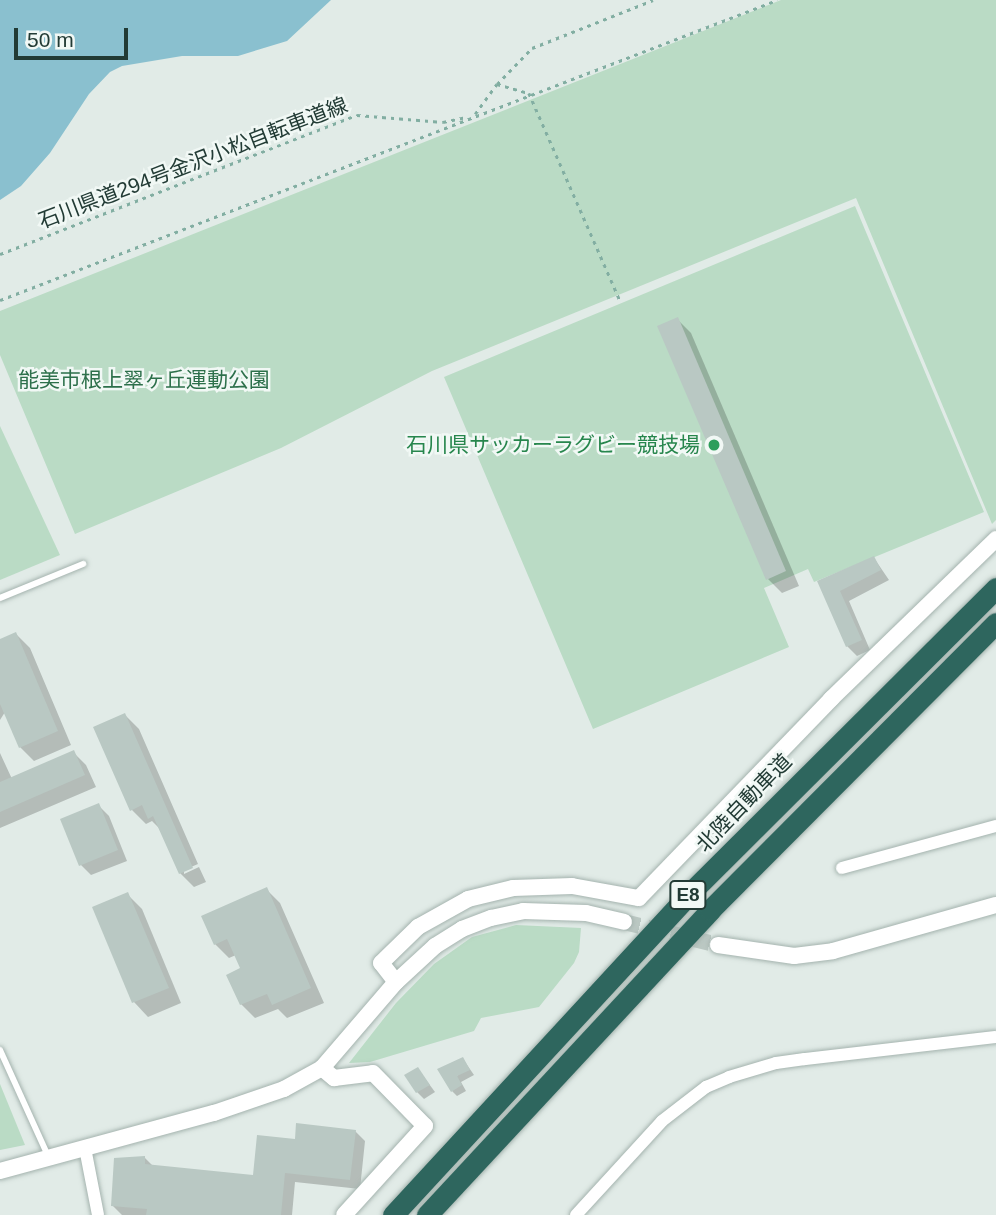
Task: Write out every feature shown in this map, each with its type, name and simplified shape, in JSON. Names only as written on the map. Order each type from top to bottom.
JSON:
[{"type":"highway","name":"北陸自動車道","points":[[393,1215],[690,894],[996,588]]},
{"type":"highway","name":"E8","points":[[428,1215],[710,910],[996,623]]},
{"type":"street","points":[[396,982],[381,963],[418,928],[468,899],[513,888],[572,886],[639,898],[831,699],[996,539]]},
{"type":"street","points":[[842,868],[996,826]]},
{"type":"street","points":[[718,946],[794,956],[832,951],[996,905]]},
{"type":"street","points":[[0,1171],[248,1103],[284,1089],[322,1068],[396,982],[435,946],[463,929],[491,918],[523,911],[553,909],[624,922]]},
{"type":"street","points":[[576,1215],[662,1121],[706,1087],[729,1077],[776,1063],[996,1037]]},
{"type":"street","points":[[322,1068],[334,1078],[373,1073],[425,1126],[344,1215]]},
{"type":"street","points":[[85,1148],[98,1215]]},
{"type":"lane","points":[[0,598],[83,564]]},
{"type":"lane","points":[[0,1050],[49,1157]]},
{"type":"path","points":[[474,116],[497,84],[532,48],[653,0]]},
{"type":"path","points":[[0,300],[529,93],[777,0]]},
{"type":"path","points":[[497,84],[529,93]]},
{"type":"path","points":[[529,93],[621,303]]},
{"type":"path","name":"石川県道294号金沢小松自転車道線","points":[[0,254],[357,115],[443,122],[474,116]]},
{"type":"green space","name":"能美市根上翠ヶ丘運動公園","points":[[781,0],[996,0],[996,520],[992,524],[856,198],[432,371],[281,448],[75,534],[0,355],[0,311]]},
{"type":"green space","name":"石川県サッカーラグビー競技場","points":[[855,206],[984,512],[814,582],[808,569],[764,588],[789,647],[593,729],[444,377]]},
{"type":"green space","points":[[0,426],[60,555],[0,580]]},
{"type":"green space","points":[[516,925],[581,928],[579,952],[574,963],[539,1007],[481,1018],[474,1031],[370,1062],[349,1063],[396,1003],[434,964],[472,937]]},
{"type":"green space","points":[[0,1084],[25,1145],[0,1150]]},
{"type":"water","points":[[0,0],[331,0],[287,41],[238,56],[182,56],[122,66],[110,72],[89,94],[50,153],[21,186],[0,200]]},
{"type":"building","points":[[678,317],[786,571],[766,580],[657,326]]},
{"type":"building","points":[[874,556],[881,570],[840,591],[862,640],[846,647],[817,581]]},
{"type":"building","points":[[16,632],[58,731],[19,748],[0,704],[0,639]]},
{"type":"building","points":[[125,713],[193,868],[179,874],[153,816],[148,819],[142,805],[130,811],[93,727]]},
{"type":"building","points":[[74,750],[85,775],[0,812],[0,782]]},
{"type":"building","points":[[99,803],[118,850],[79,866],[60,819]]},
{"type":"building","points":[[267,887],[311,988],[272,1005],[267,994],[240,1005],[226,975],[240,968],[227,939],[214,945],[201,916]]},
{"type":"building","points":[[128,892],[169,988],[132,1003],[92,907]]},
{"type":"building","points":[[463,1057],[470,1070],[457,1076],[462,1085],[451,1092],[437,1069]]},
{"type":"building","points":[[418,1067],[430,1085],[416,1093],[404,1075]]},
{"type":"building","points":[[296,1123],[356,1130],[350,1180],[285,1173],[281,1215],[146,1215],[147,1209],[111,1206],[114,1158],[145,1156],[145,1164],[253,1175],[257,1135],[295,1139]]},
{"type":"tunnel","points":[[624,922],[718,945]]},
{"type":"place","name":"石川県サッカーラグビー競技場","points":[[714,445]]}]
